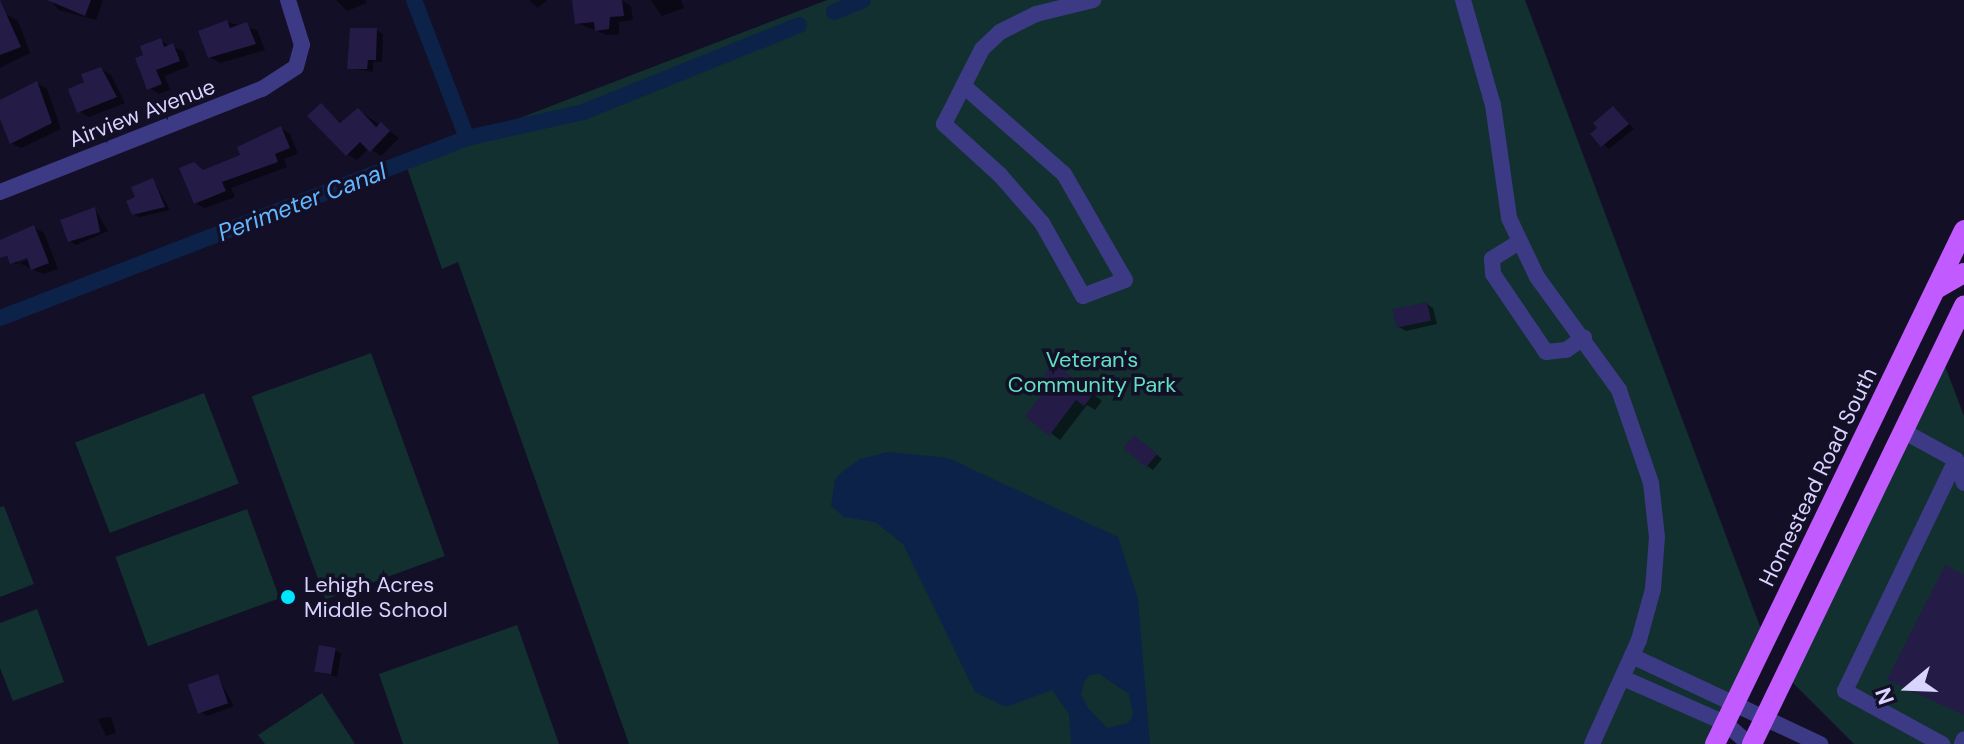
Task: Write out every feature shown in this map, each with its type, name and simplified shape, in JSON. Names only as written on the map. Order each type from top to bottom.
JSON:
[{"type":"main road","name":"Homestead Road South","points":[[1715,744],[1964,230]]},
{"type":"main road","points":[[1936,289],[1964,273]]},
{"type":"main road","points":[[1750,744],[1964,306]]},
{"type":"street","name":"Airview Avenue","points":[[0,192],[262,89],[296,67],[302,45],[288,0]]},
{"type":"street","points":[[966,88],[1064,174],[1125,280],[1083,296],[1042,223],[1000,175],[944,124],[966,88],[982,49],[1000,32],[1046,10],[1093,0]]},
{"type":"street","points":[[1463,0],[1488,83],[1505,195],[1519,242],[1537,277],[1619,390],[1651,483],[1657,537],[1653,589],[1632,656],[1592,744]]},
{"type":"street","points":[[1519,242],[1492,259],[1493,274],[1546,352],[1566,350],[1584,338]]},
{"type":"street","points":[[1903,431],[1956,460],[1964,483]]},
{"type":"street","points":[[1942,744],[1845,691],[1956,460]]},
{"type":"street","points":[[1632,656],[1730,714],[1750,744]]},
{"type":"street","points":[[1623,678],[1730,714],[1765,714],[1820,744]]},
{"type":"green space","name":"Veteran's Community Park","points":[[827,0],[1525,0],[1761,629],[1706,744],[629,744],[458,262],[442,269],[405,162]]},
{"type":"green space","points":[[371,353],[445,556],[326,599],[252,396]]},
{"type":"green space","points":[[1945,366],[1964,416],[1964,744],[1854,744],[1791,681]]},
{"type":"green space","points":[[204,393],[239,484],[110,533],[75,442]]},
{"type":"green space","points":[[4,506],[34,584],[0,597],[0,507]]},
{"type":"green space","points":[[247,509],[279,598],[148,646],[115,557]]},
{"type":"green space","points":[[37,609],[64,682],[13,701],[0,668],[0,623]]},
{"type":"green space","points":[[517,625],[559,744],[403,744],[379,674]]},
{"type":"green space","points":[[322,693],[355,744],[265,744],[258,735]]},
{"type":"water","points":[[888,452],[948,458],[1118,537],[1138,599],[1150,744],[1071,744],[1069,714],[1052,690],[1006,707],[975,692],[903,544],[875,522],[844,517],[831,506],[835,479],[860,459]],"holes":[[[1099,674],[1129,694],[1133,715],[1128,723],[1107,728],[1088,708],[1081,694],[1089,675]]]},
{"type":"building","points":[[0,0],[21,47],[0,55]]},
{"type":"building","points":[[47,0],[91,0],[85,16]]},
{"type":"building","points":[[572,0],[622,0],[624,16],[610,17],[609,29],[595,31],[594,22],[575,24]]},
{"type":"building","points":[[227,20],[230,28],[247,22],[256,44],[208,58],[198,31]]},
{"type":"building","points":[[350,28],[377,28],[376,60],[368,60],[367,69],[347,69]]},
{"type":"building","points":[[161,38],[164,47],[173,43],[180,61],[156,70],[162,84],[147,90],[135,58],[143,55],[140,46]]},
{"type":"building","points":[[101,67],[117,97],[77,113],[68,89],[84,82],[81,74]]},
{"type":"building","points":[[37,81],[52,123],[10,144],[0,119],[0,100]]},
{"type":"building","points":[[321,103],[340,123],[358,108],[376,127],[381,122],[390,131],[370,152],[360,142],[346,156],[307,116]]},
{"type":"building","points":[[1613,106],[1629,124],[1601,147],[1590,134],[1597,128],[1593,123]]},
{"type":"building","points":[[281,126],[290,148],[275,154],[278,162],[222,182],[226,191],[194,204],[179,168],[194,162],[203,170],[240,155],[237,147]]},
{"type":"building","points":[[153,178],[165,207],[132,215],[126,201],[135,197],[131,187]]},
{"type":"building","points":[[95,207],[100,232],[68,242],[60,220]]},
{"type":"building","points":[[34,225],[49,263],[31,270],[27,258],[10,264],[7,256],[0,258],[0,240]]},
{"type":"building","points":[[1427,302],[1431,321],[1397,328],[1393,309]]},
{"type":"building","points":[[1054,363],[1093,394],[1084,406],[1076,400],[1049,436],[1025,416],[1052,382],[1044,375]]},
{"type":"building","points":[[1134,435],[1157,454],[1146,467],[1123,448]]},
{"type":"building","points":[[1945,565],[1964,575],[1964,715],[1887,680]]},
{"type":"building","points":[[319,645],[336,648],[331,675],[314,672]]},
{"type":"building","points":[[218,674],[228,703],[198,714],[188,684]]},
{"type":"waterway","name":"Perimeter Canal","points":[[0,318],[467,138],[414,0]]},
{"type":"waterway","points":[[834,12],[863,0]]},
{"type":"waterway","points":[[467,138],[583,112],[799,25]]},
{"type":"place","name":"Lehigh Acres Middle School","points":[[288,597]]}]
